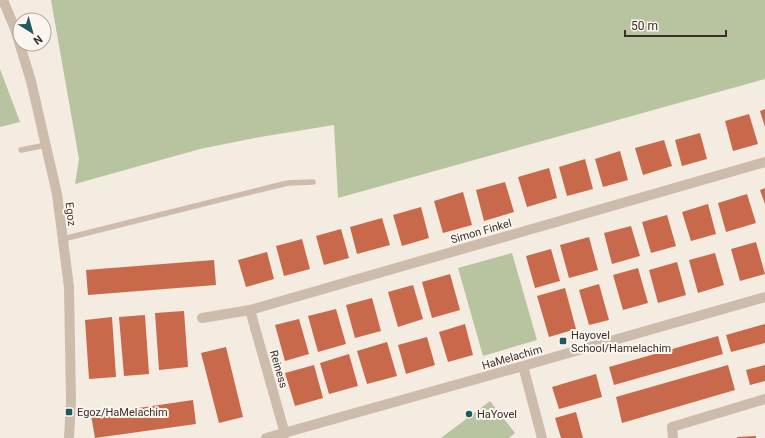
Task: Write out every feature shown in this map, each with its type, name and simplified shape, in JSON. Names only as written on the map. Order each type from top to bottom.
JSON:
[{"type":"street","name":"Egoz","points":[[3,0],[15,29],[31,81],[57,194],[69,287],[72,401],[70,438]]},
{"type":"street","name":"Simon Finkel","points":[[202,318],[250,310],[765,162]]},
{"type":"street","name":"HaMelachim","points":[[266,438],[285,434],[765,297]]},
{"type":"street","name":"Reiness","points":[[250,310],[285,434]]},
{"type":"street","points":[[524,366],[542,438]]},
{"type":"street","points":[[673,438],[672,426],[765,399]]},
{"type":"lane","points":[[21,150],[46,145]]},
{"type":"lane","points":[[62,239],[288,183],[313,182]]},
{"type":"green space","points":[[51,0],[765,0],[765,79],[338,198],[334,125],[260,137],[200,149],[75,184],[79,159]]},
{"type":"green space","points":[[0,69],[20,122],[0,127]]},
{"type":"green space","points":[[512,253],[537,340],[483,356],[458,268]]},
{"type":"green space","points":[[490,401],[515,433],[509,438],[441,438]]},
{"type":"building","points":[[765,109],[765,127],[760,111]]},
{"type":"building","points":[[749,114],[758,144],[733,151],[725,121]]},
{"type":"building","points":[[700,133],[707,159],[682,166],[675,140]]},
{"type":"building","points":[[664,140],[672,166],[643,175],[635,148]]},
{"type":"building","points":[[620,151],[628,180],[603,187],[595,159]]},
{"type":"building","points":[[585,159],[593,189],[567,196],[559,167]]},
{"type":"building","points":[[549,168],[557,198],[527,207],[518,177]]},
{"type":"building","points":[[505,182],[514,212],[484,221],[476,190]]},
{"type":"building","points":[[765,188],[765,204],[760,190]]},
{"type":"building","points":[[463,192],[472,225],[443,233],[434,201]]},
{"type":"building","points":[[747,194],[756,223],[726,232],[718,203]]},
{"type":"building","points":[[708,204],[716,234],[691,241],[682,212]]},
{"type":"building","points":[[421,207],[429,238],[402,246],[393,215]]},
{"type":"building","points":[[667,215],[676,246],[651,253],[642,222]]},
{"type":"building","points":[[382,218],[390,245],[357,254],[350,227]]},
{"type":"building","points":[[631,226],[640,256],[612,264],[604,233]]},
{"type":"building","points":[[341,229],[349,258],[324,265],[316,236]]},
{"type":"building","points":[[589,237],[598,270],[569,278],[560,245]]},
{"type":"building","points":[[302,239],[310,269],[284,276],[276,246]]},
{"type":"building","points":[[756,242],[765,274],[740,281],[731,249]]},
{"type":"building","points":[[551,249],[560,281],[535,288],[526,256]]},
{"type":"building","points":[[267,252],[274,279],[246,287],[238,260]]},
{"type":"building","points":[[715,253],[724,285],[698,293],[689,260]]},
{"type":"building","points":[[214,260],[216,285],[88,295],[86,270]]},
{"type":"building","points":[[677,262],[686,295],[658,303],[649,270]]},
{"type":"building","points":[[638,268],[648,303],[623,310],[613,275]]},
{"type":"building","points":[[450,274],[460,310],[432,318],[422,282]]},
{"type":"building","points":[[599,284],[609,320],[589,325],[579,290]]},
{"type":"building","points":[[413,285],[423,319],[398,327],[388,292]]},
{"type":"building","points":[[565,288],[576,329],[549,337],[537,296]]},
{"type":"building","points":[[372,298],[381,331],[355,338],[346,305]]},
{"type":"building","points":[[336,309],[346,344],[318,352],[308,316]]},
{"type":"building","points":[[184,311],[188,367],[159,370],[155,313]]},
{"type":"building","points":[[145,315],[149,374],[124,376],[119,317]]},
{"type":"building","points":[[112,317],[116,377],[89,379],[85,320]]},
{"type":"building","points":[[299,319],[309,354],[285,361],[275,325]]},
{"type":"building","points":[[465,324],[473,355],[448,362],[439,332]]},
{"type":"building","points":[[765,324],[765,343],[731,352],[726,335]]},
{"type":"building","points":[[718,336],[723,354],[614,385],[609,367]]},
{"type":"building","points":[[427,337],[435,365],[406,374],[398,345]]},
{"type":"building","points":[[387,342],[397,376],[367,384],[357,351]]},
{"type":"building","points":[[226,347],[243,417],[219,423],[201,353]]},
{"type":"building","points":[[349,354],[358,386],[329,394],[320,363]]},
{"type":"building","points":[[314,365],[323,398],[295,406],[285,373]]},
{"type":"building","points":[[728,365],[735,390],[622,423],[616,397]]},
{"type":"building","points":[[765,365],[765,381],[750,385],[746,370]]},
{"type":"building","points":[[596,374],[602,397],[559,409],[552,387]]},
{"type":"building","points":[[193,400],[196,424],[95,438],[91,415]]},
{"type":"building","points":[[576,412],[583,438],[561,438],[555,418]]},
{"type":"building","points":[[756,436],[756,438],[737,438],[737,437]]},
{"type":"place","name":"Hayovel School/Hamelachim","points":[[563,341]]},
{"type":"place","name":"Egoz/HaMelachim","points":[[69,412]]},
{"type":"place","name":"HaYovel","points":[[469,414]]}]
